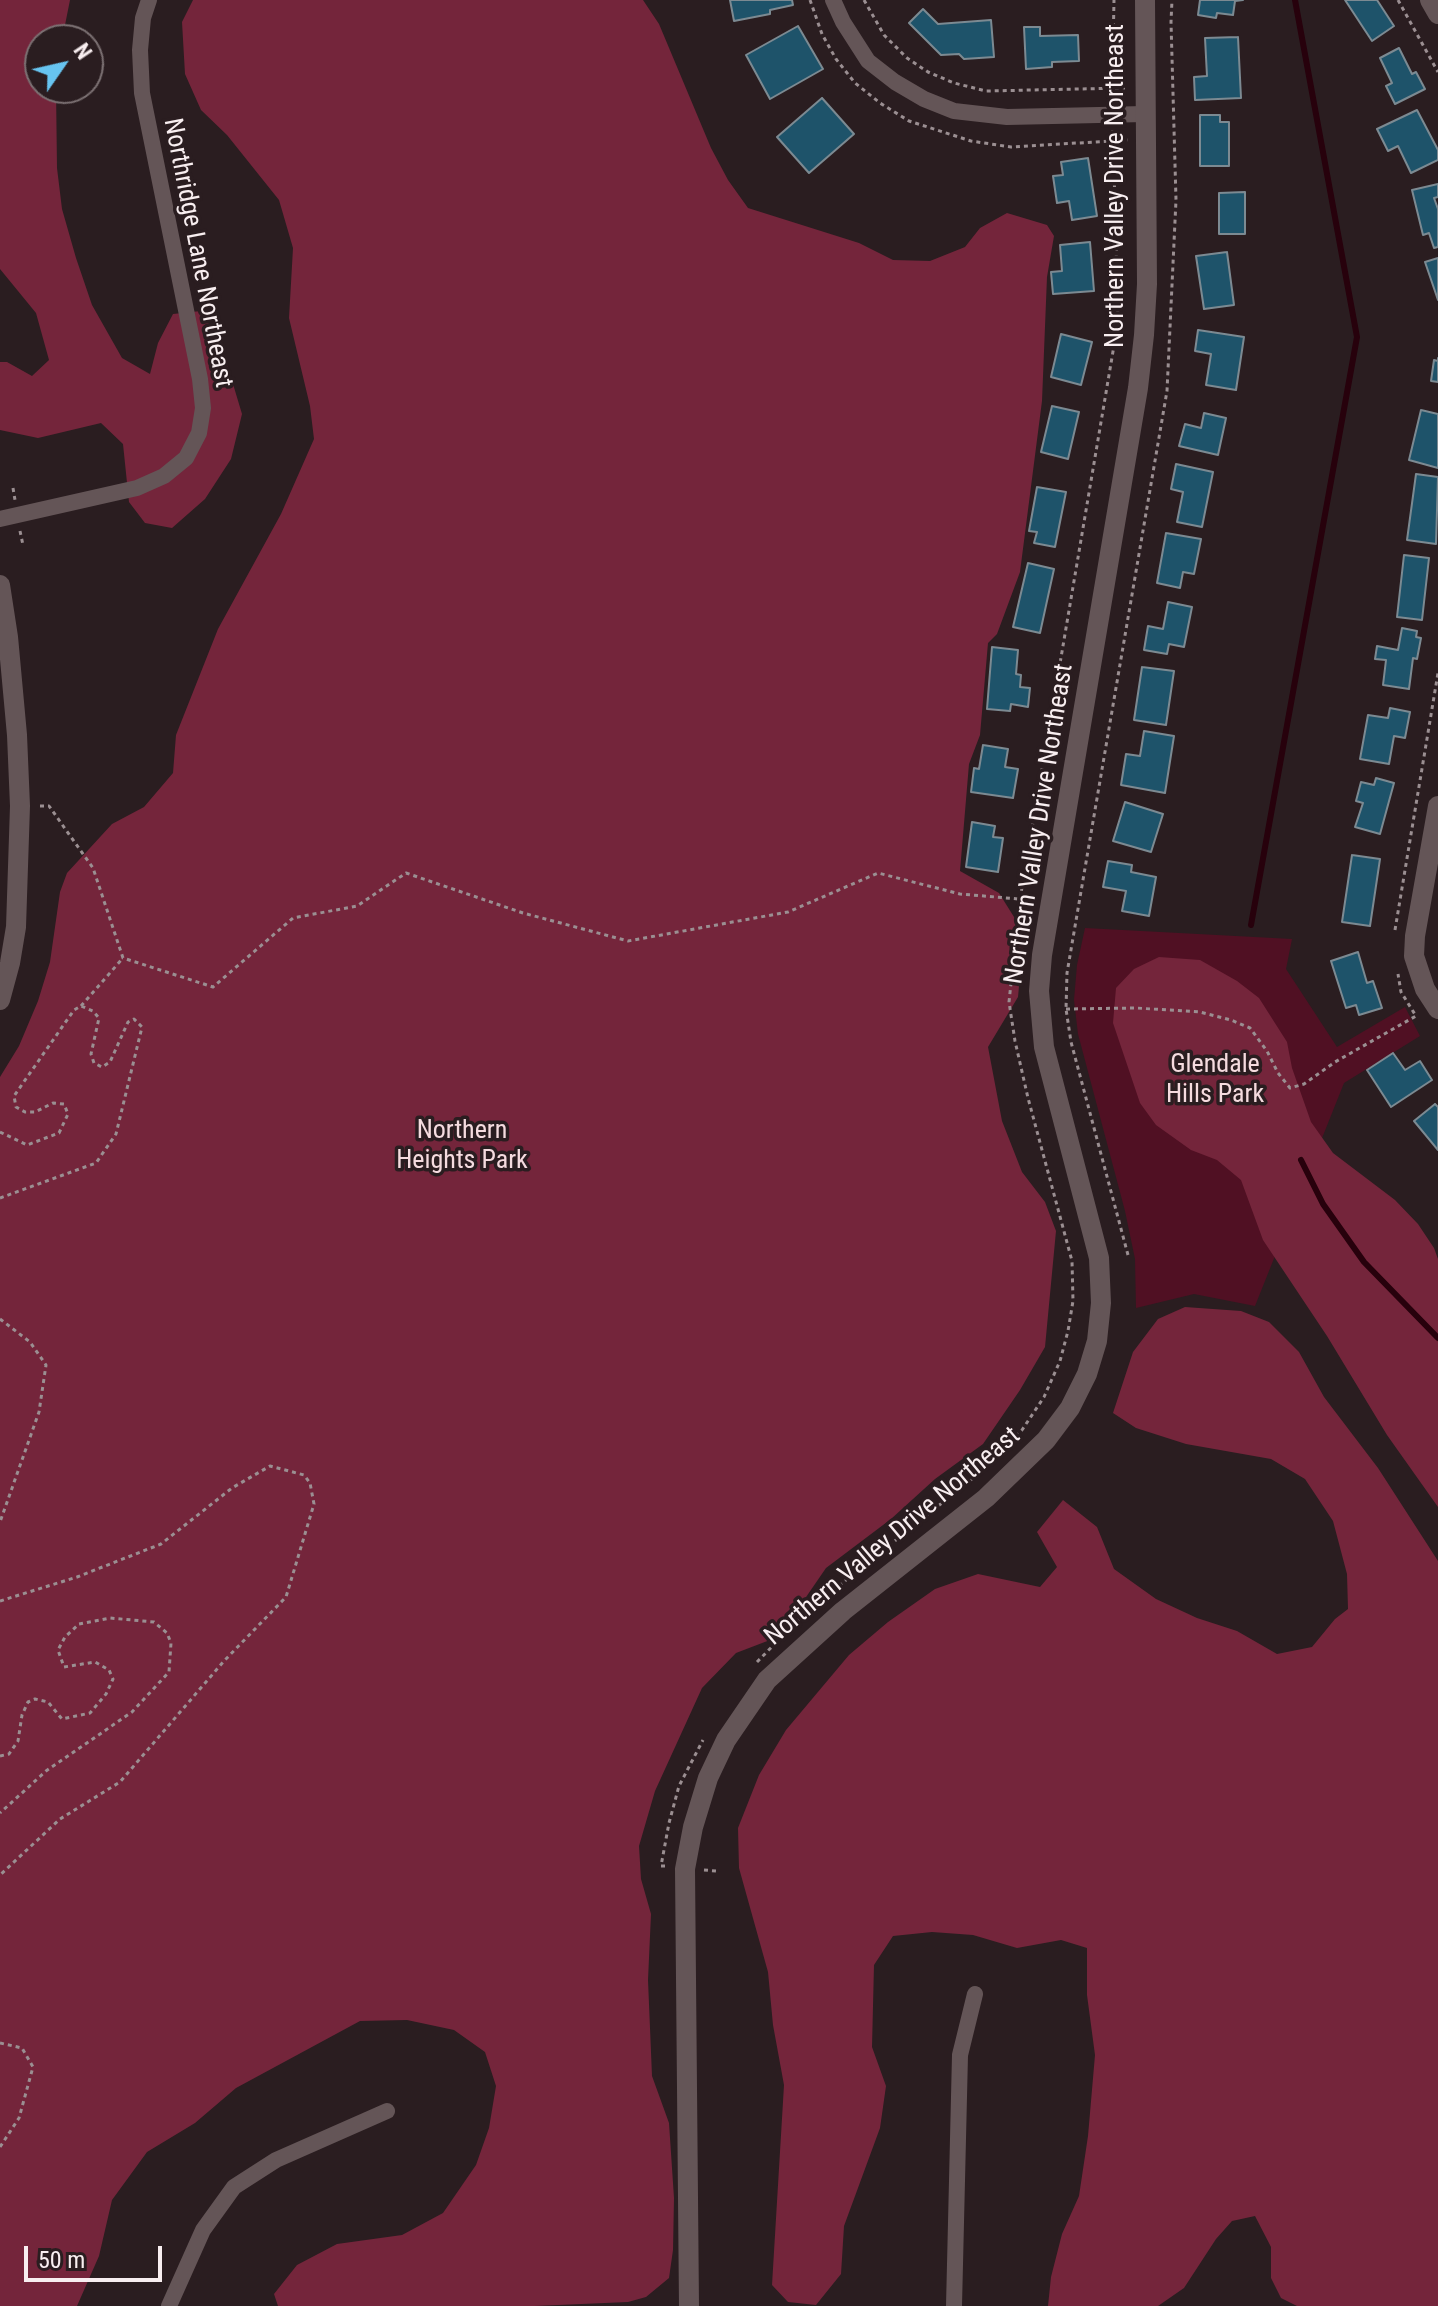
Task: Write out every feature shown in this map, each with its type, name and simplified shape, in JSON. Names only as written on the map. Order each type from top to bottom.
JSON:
[{"type":"street","name":"Northridge Lane Northeast","points":[[0,519],[137,488],[164,476],[186,458],[199,433],[203,408],[200,379],[142,93],[140,50],[143,18],[149,0]]},
{"type":"street","points":[[833,0],[868,61],[924,99],[954,111],[1007,117],[1145,114]]},
{"type":"street","name":"Northern Valley Drive Northeast","points":[[689,2306],[685,1869],[693,1827],[708,1778],[726,1740],[767,1680],[843,1611],[986,1498],[1046,1440],[1070,1408],[1087,1374],[1097,1341],[1101,1303],[1099,1258],[1044,1047],[1039,991],[1042,955],[1141,362],[1147,284],[1145,0]]},
{"type":"street","points":[[1430,0],[1438,14]]},
{"type":"street","points":[[0,585],[17,735],[20,806],[16,927],[0,1000]]},
{"type":"street","points":[[1438,806],[1414,956],[1425,989],[1438,1009]]},
{"type":"street","points":[[954,2306],[960,2055],[975,1994]]},
{"type":"street","points":[[169,2306],[203,2230],[234,2187],[276,2160],[387,2111]]},
{"type":"path","points":[[864,0],[884,35],[907,58],[928,72],[954,83],[986,91],[1112,88],[1114,0]]},
{"type":"path","points":[[1128,1255],[1082,1090],[1066,1009],[1067,973],[1167,391],[1176,200],[1172,0]]},
{"type":"path","points":[[1398,0],[1438,72]]},
{"type":"path","points":[[753,1667],[805,1613],[988,1466],[1022,1430],[1044,1397],[1060,1361],[1073,1301],[1072,1261],[1015,1041],[1009,1002],[1020,899],[1118,322],[1114,141]]},
{"type":"path","points":[[49,806],[93,868],[123,958]]},
{"type":"path","points":[[123,958],[213,987],[293,918],[357,906],[406,873],[523,913],[628,941],[788,912],[878,873],[960,894],[1020,899]]},
{"type":"path","points":[[0,1132],[27,1145],[59,1133],[68,1114],[64,1104],[53,1103],[35,1112],[25,1112],[16,1107],[14,1096],[74,1010],[123,958]]},
{"type":"path","points":[[0,1198],[96,1163],[116,1134],[142,1027],[134,1019],[128,1022],[110,1062],[102,1067],[94,1063],[91,1054],[99,1018],[93,1011],[81,1006]]},
{"type":"path","points":[[1066,1009],[1136,1008],[1200,1012],[1231,1020],[1250,1028],[1290,1088],[1304,1084],[1335,1062],[1416,1016]]},
{"type":"path","points":[[0,1319],[30,1342],[46,1365],[39,1412],[0,1522]]},
{"type":"path","points":[[0,1601],[77,1577],[161,1544],[232,1488],[270,1466],[304,1475],[310,1483],[314,1504],[286,1597],[224,1661],[120,1782],[60,1819],[0,1875]]},
{"type":"path","points":[[0,1756],[9,1754],[18,1741],[22,1715],[28,1702],[35,1699],[48,1702],[62,1719],[90,1713],[106,1694],[113,1679],[109,1670],[95,1662],[64,1667],[58,1650],[65,1637],[79,1624],[110,1618],[154,1622],[167,1633],[171,1643],[169,1672],[151,1692],[132,1712],[46,1771],[0,1813]]},
{"type":"path","points":[[661,1866],[679,1786],[707,1734]]},
{"type":"path","points":[[0,2043],[22,2048],[33,2067],[19,2118],[0,2147]]},
{"type":"green space","points":[[0,0],[70,0],[65,24],[24,24],[24,104],[56,104],[57,168],[62,209],[92,305],[122,358],[150,374],[158,343],[173,314],[201,311],[221,344],[242,414],[231,459],[205,499],[172,528],[145,523],[129,502],[123,444],[101,423],[38,438],[0,430],[0,362],[7,362],[32,376],[49,360],[36,313],[0,269]]},
{"type":"green space","name":"Northern Heights Park","points":[[193,0],[643,0],[659,24],[711,148],[748,208],[859,243],[893,260],[930,261],[965,247],[980,228],[1007,213],[1047,225],[1054,236],[1047,277],[1042,401],[1020,572],[997,634],[988,643],[980,735],[969,764],[960,871],[999,893],[1024,933],[1018,997],[988,1047],[1002,1121],[1022,1172],[1045,1202],[1056,1231],[1045,1347],[983,1444],[826,1568],[793,1616],[770,1640],[736,1653],[702,1688],[655,1791],[639,1846],[641,1879],[651,1914],[648,1980],[652,2076],[669,2123],[674,2198],[673,2250],[669,2278],[646,2297],[628,2302],[535,2306],[278,2306],[274,2294],[297,2265],[337,2244],[402,2235],[443,2213],[476,2165],[489,2128],[496,2086],[485,2052],[454,2030],[407,2020],[360,2021],[236,2088],[195,2123],[147,2152],[112,2200],[99,2256],[77,2306],[0,2306],[0,1077],[19,1046],[38,1001],[50,962],[60,892],[67,873],[112,824],[144,807],[173,773],[176,735],[218,629],[281,514],[314,439],[310,406],[289,318],[293,248],[279,200],[227,135],[201,110],[185,74],[182,22]]},
{"type":"green space","name":"Glendale Hills Park","points":[[1085,928],[1292,939],[1286,969],[1337,1047],[1405,1007],[1420,1036],[1344,1083],[1255,1306],[1194,1294],[1136,1308],[1135,1259],[1125,1211],[1078,1034],[1074,1000]]},
{"type":"green space","points":[[1159,957],[1200,960],[1259,998],[1287,1042],[1292,1068],[1311,1122],[1333,1153],[1395,1200],[1418,1224],[1434,1248],[1438,1259],[1438,1507],[1387,1435],[1327,1336],[1263,1240],[1241,1180],[1217,1160],[1191,1150],[1156,1125],[1140,1103],[1113,1023],[1116,988],[1134,969]]},
{"type":"green space","points":[[1185,1307],[1241,1311],[1269,1322],[1299,1352],[1324,1397],[1378,1468],[1438,1561],[1438,2306],[1297,2306],[1281,2298],[1271,2278],[1271,2247],[1255,2216],[1232,2221],[1216,2239],[1184,2288],[1158,2306],[1048,2306],[1051,2277],[1062,2234],[1079,2196],[1088,2136],[1095,2055],[1087,1995],[1087,1948],[1061,1940],[1017,1948],[973,1935],[932,1932],[893,1936],[874,1965],[872,2047],[886,2086],[880,2128],[844,2226],[841,2274],[816,2305],[788,2302],[772,2285],[784,2085],[773,2025],[768,1972],[739,1868],[738,1828],[759,1775],[786,1730],[849,1655],[888,1622],[935,1589],[978,1574],[1040,1587],[1057,1567],[1037,1532],[1063,1500],[1097,1527],[1114,1569],[1156,1599],[1197,1618],[1237,1631],[1277,1654],[1312,1647],[1335,1619],[1348,1609],[1347,1574],[1333,1521],[1305,1479],[1271,1459],[1186,1444],[1136,1428],[1113,1413],[1133,1352],[1158,1319]]},
{"type":"building","points":[[730,0],[792,0],[793,5],[770,10],[770,14],[734,21]]},
{"type":"building","points":[[1200,0],[1243,0],[1235,1],[1233,15],[1217,13],[1216,18],[1198,15]]},
{"type":"building","points":[[1345,0],[1377,0],[1394,26],[1372,41]]},
{"type":"building","points":[[923,9],[938,24],[991,20],[994,57],[964,59],[959,54],[941,55],[909,23]]},
{"type":"building","points":[[798,26],[823,69],[770,99],[746,55]]},
{"type":"building","points":[[1024,27],[1040,27],[1040,36],[1078,35],[1079,61],[1052,62],[1052,67],[1026,69]]},
{"type":"building","points":[[1238,37],[1241,98],[1195,100],[1194,77],[1207,76],[1205,38]]},
{"type":"building","points":[[1399,48],[1412,74],[1416,72],[1425,89],[1395,104],[1386,86],[1392,83],[1380,58]]},
{"type":"building","points":[[822,98],[854,134],[809,173],[777,137]]},
{"type":"building","points":[[1417,110],[1438,150],[1438,160],[1411,173],[1398,146],[1388,151],[1377,129]]},
{"type":"building","points":[[1200,115],[1220,115],[1220,122],[1229,122],[1229,166],[1200,166]]},
{"type":"building","points":[[1088,158],[1097,216],[1072,220],[1069,201],[1057,203],[1053,176],[1063,175],[1061,162]]},
{"type":"building","points":[[1438,184],[1438,197],[1434,198],[1438,209],[1438,247],[1434,248],[1429,233],[1423,235],[1412,190]]},
{"type":"building","points":[[1245,192],[1245,234],[1219,234],[1219,193]]},
{"type":"building","points":[[1090,242],[1094,291],[1053,294],[1051,272],[1062,271],[1060,245]]},
{"type":"building","points":[[1227,252],[1234,305],[1204,309],[1196,256]]},
{"type":"building","points":[[1438,258],[1438,300],[1425,262]]},
{"type":"building","points":[[1198,330],[1244,337],[1236,390],[1206,385],[1211,354],[1195,351]]},
{"type":"building","points":[[1061,334],[1092,342],[1081,385],[1051,377]]},
{"type":"building","points":[[1434,360],[1438,361],[1438,382],[1431,381]]},
{"type":"building","points":[[1052,406],[1079,412],[1068,459],[1041,452]]},
{"type":"building","points":[[1421,410],[1438,414],[1438,468],[1409,460]]},
{"type":"building","points":[[1204,413],[1226,418],[1218,455],[1179,446],[1185,424],[1201,428]]},
{"type":"building","points":[[1176,464],[1213,472],[1202,527],[1177,522],[1183,492],[1171,489]]},
{"type":"building","points":[[1416,474],[1438,477],[1436,544],[1407,540]]},
{"type":"building","points":[[1037,487],[1066,492],[1055,547],[1034,543],[1037,532],[1029,531]]},
{"type":"building","points":[[1166,533],[1201,539],[1194,574],[1183,572],[1180,588],[1157,583]]},
{"type":"building","points":[[1404,555],[1429,558],[1422,620],[1397,617]]},
{"type":"building","points":[[1028,563],[1054,569],[1040,633],[1013,627]]},
{"type":"building","points":[[1168,602],[1192,607],[1184,647],[1169,644],[1167,654],[1144,650],[1148,626],[1163,629]]},
{"type":"building","points":[[1402,628],[1417,631],[1416,637],[1421,638],[1417,659],[1413,658],[1409,689],[1383,685],[1386,660],[1375,659],[1377,646],[1398,650]]},
{"type":"building","points":[[992,647],[1018,650],[1016,674],[1021,675],[1020,687],[1030,688],[1028,707],[1011,704],[1010,711],[987,709]]},
{"type":"building","points":[[1142,667],[1174,671],[1166,725],[1134,720]]},
{"type":"building","points":[[1390,708],[1410,712],[1405,738],[1394,736],[1389,764],[1360,759],[1368,715],[1388,718]]},
{"type":"building","points":[[1144,731],[1174,736],[1165,793],[1121,785],[1126,754],[1140,756]]},
{"type":"building","points":[[983,745],[1008,749],[1005,767],[1018,769],[1013,798],[971,792],[974,768],[979,769]]},
{"type":"building","points":[[1376,778],[1394,783],[1380,834],[1355,827],[1363,803],[1356,801],[1361,782],[1374,785]]},
{"type":"building","points":[[1125,802],[1163,814],[1151,852],[1113,841]]},
{"type":"building","points":[[972,822],[995,826],[993,837],[1003,838],[998,872],[966,867]]},
{"type":"building","points":[[1352,855],[1380,859],[1370,926],[1342,922]]},
{"type":"building","points":[[1108,861],[1132,865],[1131,872],[1156,877],[1149,916],[1122,911],[1126,891],[1103,887]]},
{"type":"building","points":[[1358,952],[1367,983],[1373,981],[1382,1008],[1359,1015],[1356,1005],[1346,1008],[1331,961]]},
{"type":"building","points":[[1393,1053],[1405,1070],[1420,1061],[1432,1080],[1391,1107],[1367,1070]]},
{"type":"building","points":[[1435,1104],[1438,1107],[1438,1150],[1414,1121]]},
{"type":"waterway","points":[[1251,925],[1357,337],[1295,0]]},
{"type":"waterway","points":[[1301,1160],[1323,1204],[1364,1262],[1438,1338]]}]
